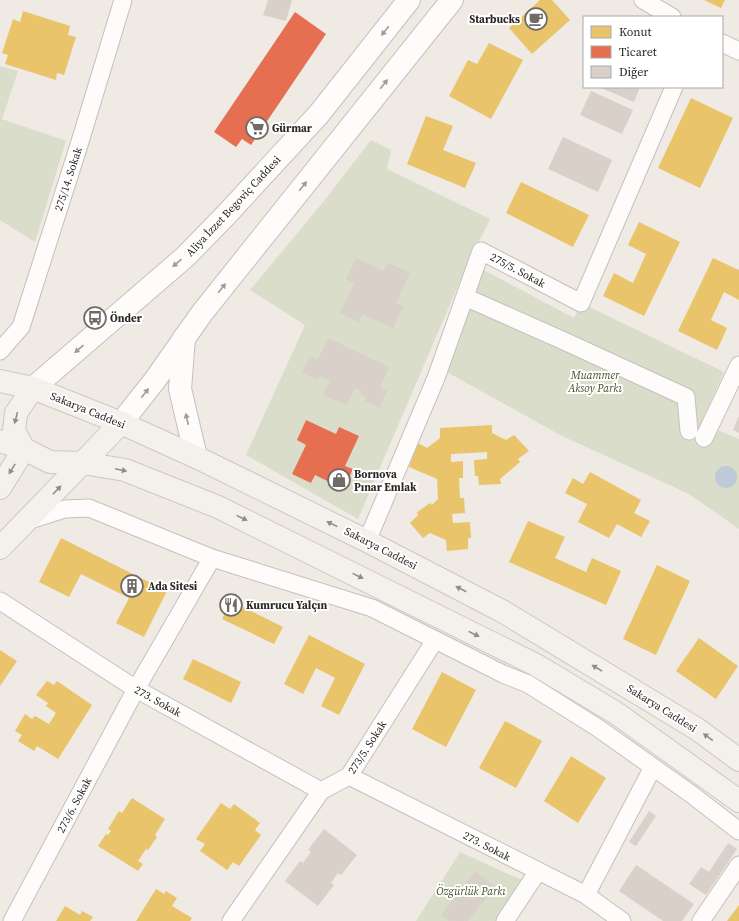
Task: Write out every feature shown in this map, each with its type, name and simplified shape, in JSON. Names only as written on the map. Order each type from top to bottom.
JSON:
[{"type":"main road","points":[[0,548],[121,423],[155,380],[212,300],[452,0]]},
{"type":"main road","name":"Aliya İzzet Begoviç Caddesi","points":[[33,388],[185,257],[221,220],[319,114],[406,2]]},
{"type":"main road","points":[[184,338],[180,389],[196,457]]},
{"type":"main road","name":"Sakarya Caddesi","points":[[0,381],[33,388],[121,423],[196,457],[367,541],[502,611],[697,729],[739,760]]},
{"type":"main road","points":[[24,449],[14,430],[16,414],[33,388]]},
{"type":"main road","points":[[0,441],[24,449],[50,462],[83,463],[125,470],[218,506],[532,675],[616,713],[739,801]]},
{"type":"main road","points":[[0,488],[24,449]]},
{"type":"street","name":"275/14. Sokak","points":[[0,350],[21,327],[123,0]]},
{"type":"street","points":[[643,0],[670,16]]},
{"type":"street","points":[[723,43],[739,51]]},
{"type":"street","name":"275/5. Sokak","points":[[367,541],[436,378],[481,251],[580,303],[674,88]]},
{"type":"street","points":[[465,297],[686,397],[696,434],[739,365]]},
{"type":"street","points":[[26,521],[66,509],[88,508],[212,558],[372,608],[503,674],[532,675],[598,728],[653,766],[739,831]]},
{"type":"street","name":"273/6. Sokak","points":[[12,921],[136,689],[212,558]]},
{"type":"street","name":"273. Sokak","points":[[0,601],[136,689],[321,791]]},
{"type":"street","name":"273/5. Sokak","points":[[231,921],[321,791],[349,776],[435,640]]},
{"type":"street","points":[[586,894],[653,766]]},
{"type":"street","name":"273. Sokak","points":[[349,776],[586,894],[622,921]]},
{"type":"street","points":[[701,921],[739,865]]},
{"type":"street","points":[[504,921],[538,871]]},
{"type":"green space","points":[[0,66],[18,71],[2,119],[66,141],[35,242],[0,220]]},
{"type":"green space","points":[[371,140],[391,150],[387,169],[490,219],[460,281],[358,519],[246,455],[305,325],[250,290],[320,206]]},
{"type":"green space","name":"Muammer Aksoy Parkı","points":[[478,267],[574,318],[581,303],[724,372],[701,423],[739,439],[739,529],[689,494],[560,435],[445,371]]},
{"type":"green space","name":"Özgürlük Parkı","points":[[460,852],[535,886],[510,921],[416,921]]},
{"type":"water","points":[[726,466],[734,469],[737,477],[734,485],[726,488],[718,485],[715,477],[718,469]]},
{"type":"building: Konut","points":[[540,0],[552,0],[570,20],[532,54],[509,28]]},
{"type":"building: Konut","points":[[704,0],[725,0],[721,8]]},
{"type":"building: Konut","points":[[23,11],[70,26],[68,35],[76,37],[64,75],[57,73],[56,80],[5,64],[8,55],[2,53],[13,19],[20,22]]},
{"type":"building: Konut","points":[[489,43],[523,60],[491,119],[449,96],[468,60],[477,64]]},
{"type":"building: Konut","points":[[691,98],[733,118],[700,188],[658,168]]},
{"type":"building: Konut","points":[[426,116],[453,126],[443,150],[476,163],[465,188],[407,164]]},
{"type":"building: Konut","points":[[521,182],[589,215],[573,247],[506,213]]},
{"type":"building: Konut","points":[[639,222],[680,242],[644,316],[603,296],[614,273],[633,283],[646,254],[628,245]]},
{"type":"building: Konut","points":[[713,258],[739,270],[739,300],[724,292],[711,320],[727,328],[717,350],[678,331]]},
{"type":"building: Konut","points":[[492,425],[492,433],[506,440],[514,435],[529,451],[518,459],[520,462],[500,479],[501,484],[479,485],[478,476],[475,476],[474,460],[487,459],[487,452],[451,454],[451,462],[463,461],[463,478],[459,478],[460,498],[464,498],[465,513],[452,514],[453,523],[470,522],[471,538],[468,538],[468,549],[447,551],[446,540],[430,533],[423,538],[410,523],[418,515],[418,513],[416,513],[430,503],[432,505],[438,499],[437,479],[409,467],[418,443],[427,448],[440,438],[440,428]]},
{"type":"building: Konut","points":[[590,472],[641,500],[634,513],[650,521],[641,537],[617,524],[609,538],[578,522],[587,504],[565,493],[573,478],[583,484]]},
{"type":"building: Konut","points":[[528,521],[565,537],[555,558],[586,572],[592,558],[621,571],[606,605],[509,562]]},
{"type":"building: Konut","name":"Ada Sitesi","points":[[61,538],[167,591],[144,637],[116,623],[129,598],[81,574],[69,597],[39,582]]},
{"type":"building: Konut","points":[[657,565],[690,581],[656,655],[623,639]]},
{"type":"building: Konut","points":[[231,601],[283,627],[274,644],[222,619]]},
{"type":"building: Konut","points":[[309,635],[365,664],[339,715],[321,706],[335,678],[316,668],[303,694],[284,684]]},
{"type":"building: Konut","points":[[699,638],[738,666],[716,699],[676,671]]},
{"type":"building: Konut","points":[[0,650],[17,661],[0,686]]},
{"type":"building: Konut","points":[[193,659],[241,682],[231,703],[183,679]]},
{"type":"building: Konut","points":[[442,672],[476,690],[446,747],[412,729]]},
{"type":"building: Konut","points":[[47,681],[54,685],[57,681],[92,705],[58,759],[37,746],[34,751],[18,741],[22,735],[15,731],[25,714],[32,719],[35,716],[49,724],[56,713],[46,706],[48,703],[36,695]]},
{"type":"building: Konut","points":[[505,721],[542,741],[516,788],[479,768]]},
{"type":"building: Konut","points":[[571,756],[606,778],[578,823],[544,801]]},
{"type":"building: Konut","points":[[132,798],[165,819],[155,835],[157,837],[138,861],[143,864],[138,871],[98,846],[106,834],[108,835],[111,831],[108,829],[119,811],[122,813]]},
{"type":"building: Konut","points":[[221,803],[230,809],[234,804],[260,823],[255,830],[261,835],[239,866],[233,862],[227,870],[200,851],[205,844],[196,839]]},
{"type":"building: Konut","points":[[156,889],[164,894],[166,891],[177,898],[172,906],[192,918],[190,921],[136,921]]},
{"type":"building: Konut","points":[[739,905],[739,921],[727,921]]},
{"type":"building: Konut","points":[[65,906],[80,915],[82,911],[93,917],[90,921],[56,921]]},
{"type":"building: Ticaret","points":[[295,12],[326,34],[251,145],[242,139],[236,147],[214,132]]},
{"type":"building: Ticaret","points":[[306,420],[336,434],[339,427],[359,436],[345,466],[353,469],[344,489],[315,475],[311,483],[292,474],[306,445],[297,440]]},
{"type":"building: Diğer","points":[[268,0],[292,0],[286,21],[263,15]]},
{"type":"building: Diğer","points":[[601,88],[640,88],[634,102]]},
{"type":"building: Diğer","points":[[591,91],[633,110],[622,134],[580,115]]},
{"type":"building: Diğer","points":[[563,137],[612,160],[598,192],[548,169]]},
{"type":"building: Diğer","points":[[356,258],[384,271],[388,263],[410,273],[396,303],[403,306],[393,328],[362,314],[359,322],[340,313],[354,283],[346,279]]},
{"type":"building: Diğer","points":[[328,338],[389,367],[380,387],[387,391],[379,408],[365,401],[367,397],[360,394],[361,391],[355,388],[347,405],[323,395],[330,381],[320,376],[318,380],[302,373],[310,356],[318,360]]},
{"type":"building: Diğer","points":[[739,416],[739,433],[733,430]]},
{"type":"building: Diğer","points":[[649,811],[656,816],[636,846],[629,842]]},
{"type":"building: Diğer","points":[[324,829],[357,855],[341,875],[338,873],[331,883],[334,885],[318,906],[285,881],[300,861],[303,863],[311,852],[308,850]]},
{"type":"building: Diğer","points":[[728,843],[737,849],[706,895],[689,884],[701,867],[709,872]]},
{"type":"building: Diğer","points":[[636,865],[694,904],[682,921],[663,921],[619,891]]},
{"type":"building: Diğer","points":[[475,871],[495,887],[468,921],[449,921],[441,915]]},
{"type":"place","name":"Starbucks","points":[[536,19]]},
{"type":"place","name":"Gürmar","points":[[257,128]]},
{"type":"place","name":"Önder","points":[[95,318]]},
{"type":"place","name":"Bornova Pınar Emlak","points":[[339,480]]},
{"type":"place","name":"Ada Sitesi","points":[[132,586]]},
{"type":"place","name":"Kumrucu Yalçın","points":[[231,605]]}]
